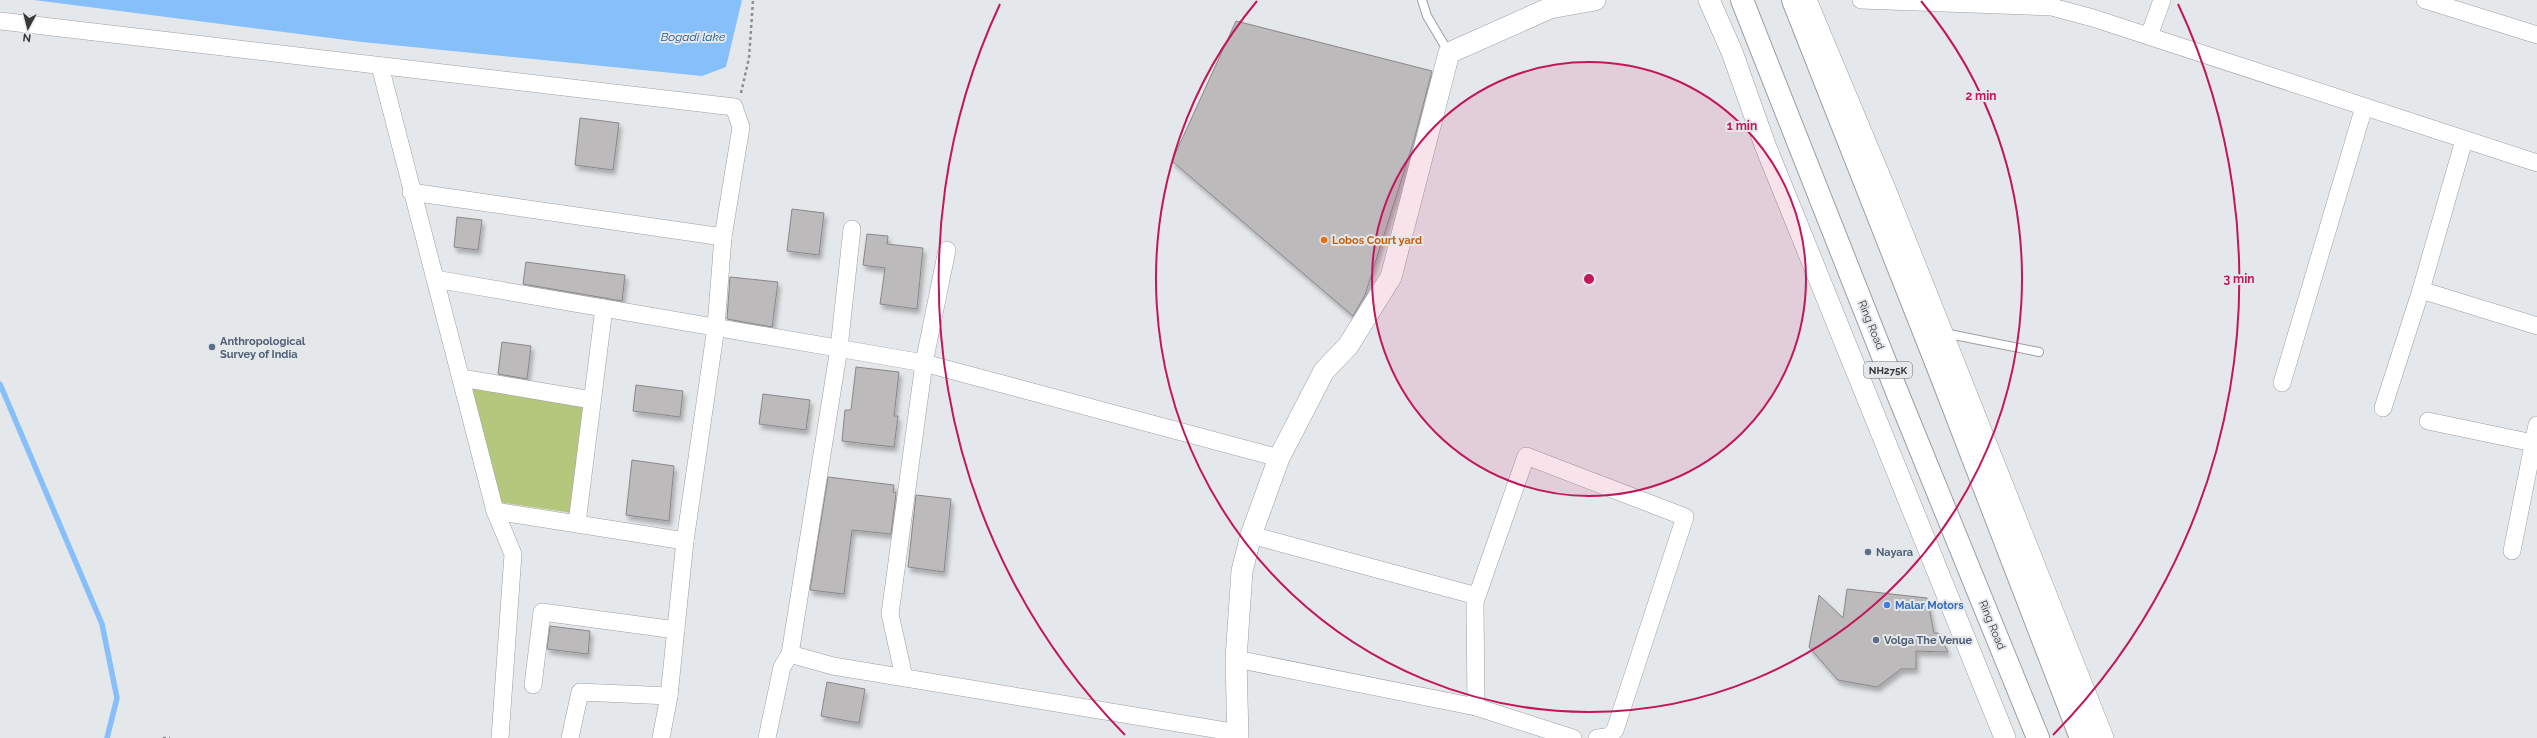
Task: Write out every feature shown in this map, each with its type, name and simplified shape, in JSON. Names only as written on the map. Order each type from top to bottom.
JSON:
[{"type":"highway","name":"Ring Road","points":[[1742,0],[1897,392],[2038,738]]},
{"type":"highway","points":[[1793,0],[1944,383],[2081,738]]},
{"type":"street","points":[[790,654],[833,666],[1238,735],[1236,659],[1242,571],[1251,535],[1279,458],[1324,371],[1348,346],[1392,277],[1450,53],[1550,8],[1595,0]]},
{"type":"street","points":[[1709,0],[1732,52],[1765,145],[2005,738]]},
{"type":"street","points":[[1806,0],[1942,332],[2102,738]]},
{"type":"street","points":[[1861,0],[2052,7],[2149,36],[2537,164]]},
{"type":"street","points":[[2149,36],[2162,0]]},
{"type":"street","points":[[2425,0],[2537,35]]},
{"type":"street","points":[[0,21],[734,107],[741,127],[723,237],[716,327],[685,541],[669,696],[661,738]]},
{"type":"street","points":[[380,66],[411,192],[495,511],[513,554],[500,738]]},
{"type":"street","points":[[2282,383],[2364,107]]},
{"type":"street","points":[[2383,408],[2421,290],[2464,140]]},
{"type":"street","points":[[411,192],[723,237]]},
{"type":"street","points":[[767,738],[782,667],[790,654],[839,348],[852,229]]},
{"type":"street","points":[[904,677],[890,614],[924,363],[948,250]]},
{"type":"street","points":[[435,279],[924,363],[1279,458]]},
{"type":"street","points":[[2421,290],[2537,326]]},
{"type":"street","points":[[577,523],[604,308]]},
{"type":"street","points":[[461,378],[592,400]]},
{"type":"street","points":[[2428,421],[2533,443]]},
{"type":"street","points":[[2512,551],[2537,425]]},
{"type":"street","points":[[1476,707],[1475,602],[1526,456],[1685,517],[1615,730],[1608,737],[1597,738]]},
{"type":"street","points":[[495,511],[685,541]]},
{"type":"street","points":[[1251,535],[1477,596]]},
{"type":"street","points":[[533,685],[542,612],[676,630]]},
{"type":"street","points":[[1236,659],[1476,707],[1573,738]]},
{"type":"street","points":[[570,738],[580,692],[669,696]]},
{"type":"lane","points":[[1422,0],[1427,16],[1450,53]]},
{"type":"lane","points":[[1942,332],[2039,352]]},
{"type":"path","points":[[734,107],[744,86],[750,58],[753,0]]},
{"type":"path","points":[[163,738],[170,738]]},
{"type":"green space","points":[[467,386],[585,404],[572,513],[498,502]]},
{"type":"water","name":"Bogadi lake","points":[[34,0],[742,0],[726,67],[702,76],[362,42]]},
{"type":"building","name":"Lobos Court yard","points":[[1236,21],[1432,71],[1414,140],[1365,295],[1353,316],[1172,161]]},
{"type":"building","points":[[580,118],[619,123],[613,170],[575,165]]},
{"type":"building","points":[[792,209],[824,213],[819,255],[787,251]]},
{"type":"building","points":[[457,217],[482,220],[478,250],[454,247]]},
{"type":"building","points":[[867,234],[888,236],[887,244],[923,248],[917,309],[880,304],[885,268],[863,265]]},
{"type":"building","points":[[526,262],[625,275],[622,301],[523,284]]},
{"type":"building","points":[[730,277],[778,282],[772,327],[727,319]]},
{"type":"building","points":[[502,342],[531,346],[527,379],[498,374]]},
{"type":"building","points":[[856,367],[899,372],[894,416],[898,416],[894,447],[842,441],[845,410],[851,410]]},
{"type":"building","points":[[636,385],[683,391],[680,417],[633,411]]},
{"type":"building","points":[[763,394],[810,400],[806,430],[759,424]]},
{"type":"building","points":[[632,460],[674,466],[669,521],[626,515]]},
{"type":"building","points":[[828,477],[894,485],[893,492],[896,493],[891,534],[852,530],[844,594],[810,590]]},
{"type":"building","points":[[916,495],[951,499],[944,572],[908,567]]},
{"type":"building","name":"Volga The Venue","points":[[1847,589],[1927,598],[1934,633],[1938,633],[1948,652],[1916,651],[1916,669],[1901,669],[1877,687],[1838,680],[1809,647],[1819,595],[1843,618]]},
{"type":"building","points":[[550,626],[590,631],[588,654],[547,649]]},
{"type":"building","points":[[827,682],[865,689],[859,723],[821,716]]},
{"type":"waterway","points":[[0,384],[102,624],[117,698],[107,738]]},
{"type":"place","name":"Lobos Court yard","points":[[1324,240]]},
{"type":"place","name":"Anthropological Survey of India","points":[[212,347]]},
{"type":"place","name":"Nayara","points":[[1868,552]]},
{"type":"place","name":"Malar Motors","points":[[1887,605]]},
{"type":"place","name":"Volga The Venue","points":[[1876,640]]}]
